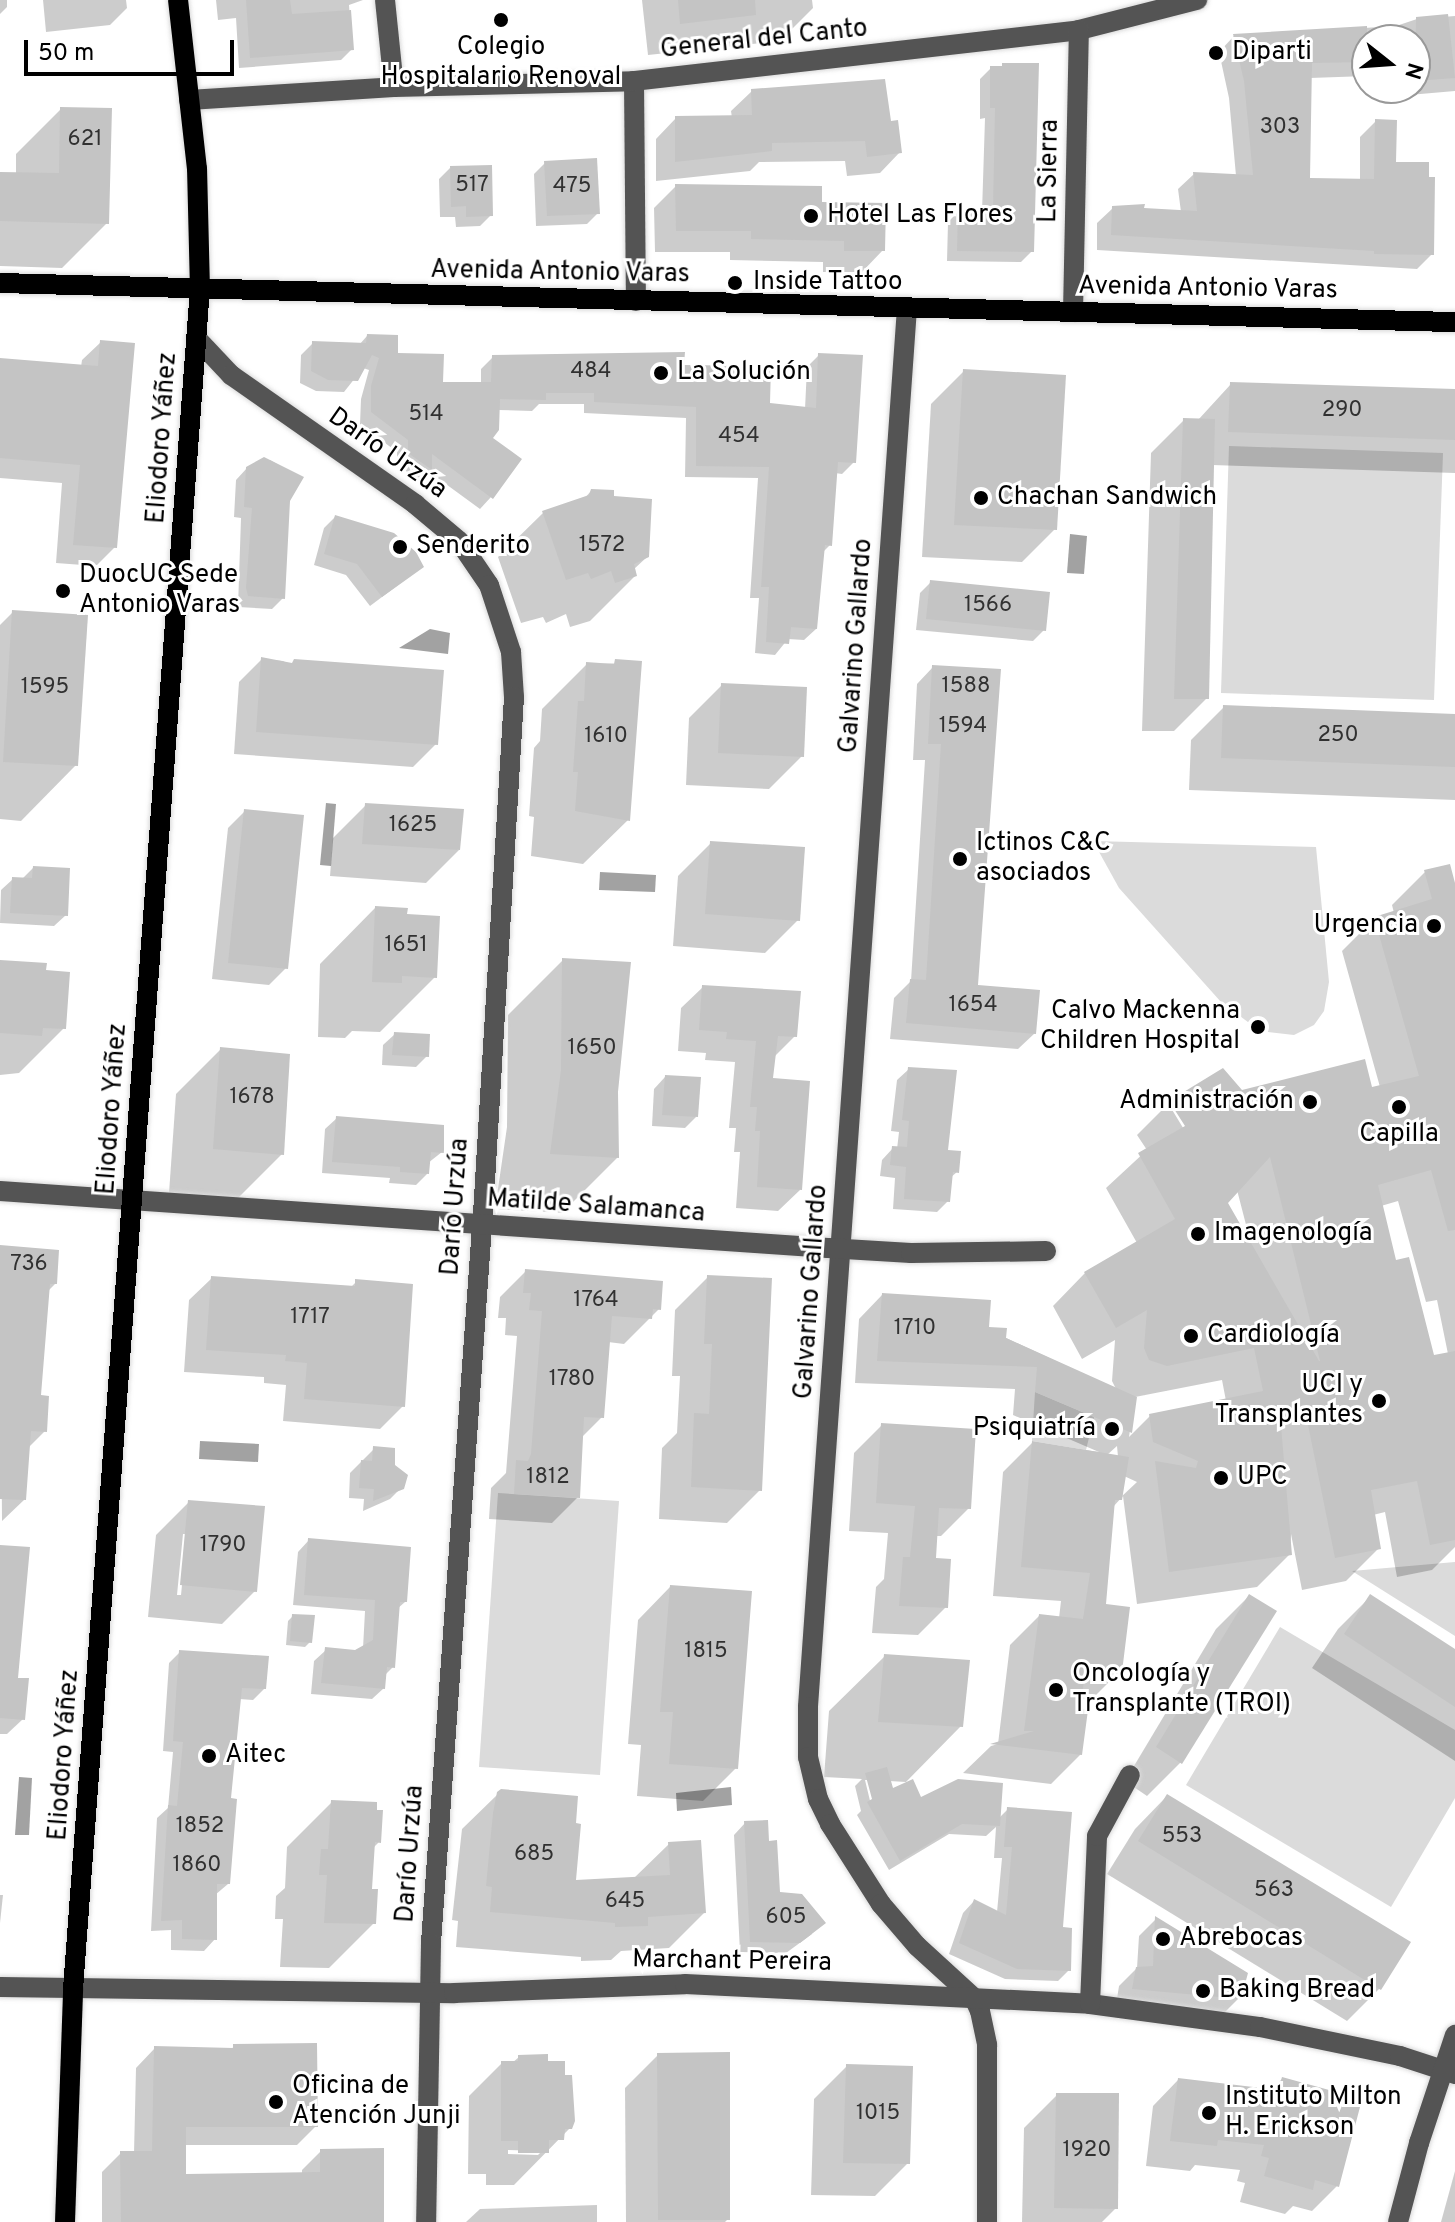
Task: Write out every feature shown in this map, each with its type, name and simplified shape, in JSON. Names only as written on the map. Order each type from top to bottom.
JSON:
[{"type":"main road","name":"Eliodoro Yáñez","points":[[65,2222],[73,1989],[200,290],[198,196],[178,0]]},
{"type":"main road","name":"Avenida Antonio Varas","points":[[0,283],[1455,322]]},
{"type":"street","points":[[385,0],[394,87]]},
{"type":"street","name":"General del Canto","points":[[189,100],[394,87],[634,81],[1079,30],[1197,0]]},
{"type":"street","name":"La Sierra","points":[[1073,312],[1079,30]]},
{"type":"street","points":[[634,81],[636,301]]},
{"type":"street","name":"Galvarino Gallardo","points":[[907,308],[808,1707],[811,1778],[830,1824],[881,1904],[917,1946],[974,1998]]},
{"type":"street","name":"Darío Urzúa","points":[[197,339],[231,375],[438,521],[477,565],[507,630],[514,697],[482,1225],[429,1991],[426,2222]]},
{"type":"street","name":"Matilde Salamanca","points":[[0,1191],[841,1249],[911,1253],[1046,1251]]},
{"type":"street","points":[[1090,2004],[1097,1836],[1130,1775]]},
{"type":"street","name":"Marchant Pereira","points":[[0,1987],[429,1991],[685,1984],[1090,2004],[1260,2027],[1400,2056],[1449,2072]]},
{"type":"street","points":[[974,1998],[987,2045],[987,2222]]},
{"type":"street","points":[[1398,2222],[1449,2072],[1455,2035]]},
{"type":"shaded area","points":[[1229,446],[1443,453],[1434,700],[1221,693]]},
{"type":"shaded area","points":[[1070,534],[1087,536],[1084,574],[1067,573]]},
{"type":"shaded area","points":[[430,629],[450,633],[448,654],[399,648]]},
{"type":"shaded area","points":[[326,803],[336,804],[331,866],[320,865]]},
{"type":"shaded area","points":[[1093,841],[1316,847],[1329,982],[1324,1011],[1314,1025],[1294,1035],[1260,1031],[1221,1002],[1119,888]]},
{"type":"shaded area","points":[[600,872],[656,875],[655,892],[599,890]]},
{"type":"shaded area","points":[[1035,1392],[1094,1417],[1086,1450],[1032,1441]]},
{"type":"shaded area","points":[[200,1441],[259,1444],[258,1462],[199,1459]]},
{"type":"shaded area","points":[[498,1493],[619,1501],[600,1775],[479,1767]]},
{"type":"shaded area","points":[[1455,1562],[1455,1636],[1352,1571]]},
{"type":"shaded area","points":[[1280,1627],[1455,1730],[1455,1798],[1391,1907],[1186,1785]]},
{"type":"shaded area","points":[[19,1777],[32,1778],[29,1835],[15,1835]]},
{"type":"shaded area","points":[[731,1787],[732,1805],[677,1811],[676,1793]]},
{"type":"building","points":[[246,0],[290,0],[292,14],[351,10],[354,50],[250,58]]},
{"type":"building","points":[[678,0],[755,0],[756,15],[680,24]]},
{"type":"building","points":[[1448,14],[1455,78],[1431,80],[1431,24],[1416,24],[1416,17]]},
{"type":"building","points":[[1351,27],[1351,62],[1312,63],[1310,178],[1374,179],[1375,119],[1397,120],[1396,162],[1429,162],[1429,177],[1435,177],[1434,255],[1374,254],[1374,251],[1111,235],[1112,206],[1145,204],[1144,208],[1197,211],[1193,172],[1253,175],[1244,81],[1233,34]]},
{"type":"building","points":[[1002,63],[1039,63],[1034,252],[957,251],[958,209],[993,210],[995,108],[990,108],[990,66],[1002,66]]},
{"type":"building","points":[[885,79],[891,121],[898,120],[902,153],[867,157],[865,141],[772,143],[772,151],[675,162],[675,116],[752,115],[751,89]]},
{"type":"building","points":[[60,107],[112,108],[109,224],[0,221],[0,172],[59,173]]},
{"type":"building","points":[[597,158],[600,214],[547,216],[544,161]]},
{"type":"building","points":[[492,165],[493,216],[466,217],[466,206],[451,207],[450,166]]},
{"type":"building","points":[[675,184],[822,186],[822,202],[886,203],[885,251],[844,251],[844,241],[751,239],[751,231],[676,231]]},
{"type":"building","points":[[367,334],[398,335],[398,353],[444,354],[443,382],[491,382],[492,355],[685,352],[684,365],[771,366],[770,403],[816,408],[818,353],[863,355],[856,463],[838,462],[832,546],[825,545],[817,629],[791,627],[789,644],[766,642],[769,587],[761,587],[769,467],[696,466],[696,407],[594,402],[594,393],[546,393],[546,400],[500,399],[499,430],[493,438],[522,459],[493,499],[432,454],[432,470],[408,453],[408,440],[371,412],[371,386],[379,358],[372,355],[358,381],[328,380],[311,371],[312,341],[366,343]]},
{"type":"building","points":[[100,340],[135,343],[117,548],[73,545],[80,465],[0,458],[0,358],[98,366]]},
{"type":"building","points":[[963,369],[1066,375],[1057,530],[954,525]]},
{"type":"building","points":[[1230,382],[1455,389],[1455,440],[1228,432]]},
{"type":"building","points":[[1183,418],[1215,419],[1209,699],[1174,699]]},
{"type":"building","points":[[264,457],[304,477],[290,501],[285,599],[248,596],[246,588],[252,508],[244,507],[246,467]]},
{"type":"building","points":[[591,489],[614,490],[614,496],[652,499],[649,557],[634,564],[637,576],[615,583],[611,571],[591,579],[588,573],[566,580],[542,511],[589,495]]},
{"type":"building","points":[[335,515],[394,533],[416,552],[424,567],[382,597],[357,564],[324,554]]},
{"type":"building","points":[[930,580],[1050,592],[1046,631],[926,619]]},
{"type":"building","points":[[12,610],[88,615],[78,766],[3,762]]},
{"type":"building","points":[[261,657],[292,663],[294,659],[444,670],[438,745],[256,732]]},
{"type":"building","points":[[615,659],[642,661],[630,821],[575,811],[578,772],[573,772],[578,701],[584,701],[586,662],[614,664]]},
{"type":"building","points":[[932,665],[1001,669],[978,985],[1040,990],[1036,1034],[906,1023],[910,979],[926,980],[941,744],[928,744]]},
{"type":"building","points":[[721,683],[807,687],[804,757],[718,753]]},
{"type":"building","points":[[1223,705],[1455,714],[1455,767],[1221,758]]},
{"type":"building","points":[[365,803],[464,809],[460,850],[362,844]]},
{"type":"building","points":[[244,809],[304,815],[288,969],[228,963]]},
{"type":"building","points":[[710,841],[805,847],[800,921],[705,914]]},
{"type":"building","points":[[1450,864],[1455,883],[1455,1230],[1448,1231],[1431,1170],[1378,1185],[1396,1260],[1409,1257],[1434,1355],[1455,1351],[1455,1540],[1430,1545],[1417,1481],[1371,1490],[1381,1549],[1335,1558],[1305,1410],[1280,1414],[1292,1555],[1169,1572],[1155,1461],[1196,1468],[1198,1461],[1153,1442],[1149,1414],[1263,1391],[1254,1348],[1167,1366],[1149,1360],[1144,1348],[1147,1310],[1116,1328],[1084,1272],[1175,1219],[1138,1153],[1185,1126],[1169,1101],[1223,1068],[1242,1090],[1365,1059],[1372,1087],[1419,1076],[1374,917],[1432,899],[1424,870]],"holes":[[[1270,1157],[1320,1361],[1228,1203]]]},
{"type":"building","points":[[33,866],[70,868],[68,916],[10,913],[12,877],[32,878]]},
{"type":"building","points":[[375,906],[408,908],[407,914],[440,916],[437,978],[402,976],[402,983],[372,982]]},
{"type":"building","points":[[562,958],[631,962],[618,1092],[619,1158],[550,1154],[561,1070]]},
{"type":"building","points":[[0,960],[47,963],[46,970],[70,972],[66,1029],[43,1028],[42,1036],[0,1033]]},
{"type":"building","points":[[702,985],[801,991],[797,1037],[778,1036],[773,1078],[810,1081],[802,1190],[757,1187],[760,1131],[755,1131],[757,1107],[750,1107],[756,1041],[726,1039],[727,1032],[699,1030]]},
{"type":"building","points":[[394,1032],[430,1034],[429,1057],[392,1055]]},
{"type":"building","points":[[220,1047],[290,1054],[284,1155],[213,1149]]},
{"type":"building","points":[[908,1067],[957,1070],[948,1150],[961,1151],[959,1173],[953,1172],[950,1202],[904,1199],[906,1167],[890,1165],[892,1146],[907,1147],[909,1121],[902,1120]]},
{"type":"building","points":[[665,1075],[701,1077],[698,1117],[662,1115]]},
{"type":"building","points":[[336,1116],[444,1125],[444,1153],[431,1152],[429,1174],[400,1172],[400,1167],[332,1162]]},
{"type":"building","points":[[0,1245],[59,1250],[57,1284],[50,1284],[41,1395],[49,1396],[47,1432],[31,1431],[26,1500],[0,1499]]},
{"type":"building","points":[[525,1269],[663,1281],[661,1310],[653,1309],[652,1319],[612,1316],[604,1418],[584,1417],[580,1498],[514,1494],[516,1460],[528,1461],[531,1454],[542,1311],[529,1310],[531,1293],[523,1293]]},
{"type":"building","points":[[707,1275],[772,1278],[762,1491],[691,1487],[694,1413],[709,1414],[712,1344],[704,1344]]},
{"type":"building","points":[[211,1276],[355,1286],[355,1279],[413,1284],[405,1407],[304,1399],[307,1363],[285,1361],[286,1355],[206,1350]]},
{"type":"building","points":[[882,1293],[991,1300],[989,1327],[1007,1328],[1006,1338],[1137,1397],[1132,1433],[1035,1392],[1037,1367],[877,1361]]},
{"type":"building","points":[[881,1423],[976,1429],[971,1509],[939,1508],[936,1558],[951,1559],[948,1608],[899,1606],[903,1557],[910,1557],[915,1506],[876,1503]]},
{"type":"building","points":[[1032,1441],[1129,1457],[1122,1500],[1115,1500],[1106,1604],[1130,1607],[1122,1672],[1086,1667],[1080,1709],[1088,1710],[1082,1755],[990,1744],[1034,1731],[1024,1731],[1039,1614],[1083,1619],[1090,1573],[1021,1567]]},
{"type":"building","points":[[373,1446],[395,1448],[395,1465],[408,1475],[404,1489],[373,1501],[374,1489],[359,1488],[361,1460],[372,1461]]},
{"type":"building","points":[[188,1500],[265,1506],[257,1592],[180,1585]]},
{"type":"building","points":[[308,1538],[411,1547],[407,1602],[400,1602],[395,1668],[387,1667],[385,1689],[321,1683],[325,1647],[355,1650],[373,1640],[375,1600],[304,1595]]},
{"type":"building","points":[[0,1545],[30,1547],[18,1678],[29,1678],[25,1720],[0,1718]]},
{"type":"building","points":[[670,1585],[752,1591],[738,1769],[669,1764],[673,1712],[660,1712]]},
{"type":"building","points":[[1249,1594],[1277,1611],[1182,1764],[1156,1747]]},
{"type":"building","points":[[1370,1594],[1455,1649],[1455,1707],[1344,1634]]},
{"type":"building","points":[[292,1614],[315,1615],[312,1643],[290,1641]]},
{"type":"building","points":[[179,1650],[269,1656],[266,1689],[242,1688],[231,1798],[237,1799],[230,1884],[217,1884],[217,1940],[182,1939],[182,1920],[161,1921],[168,1805],[177,1806],[183,1742],[173,1741]]},
{"type":"building","points":[[884,1654],[970,1660],[963,1727],[878,1722]]},
{"type":"building","points":[[887,1767],[893,1788],[913,1779],[921,1797],[958,1779],[1003,1783],[1000,1826],[962,1824],[900,1861],[867,1802],[872,1799],[865,1773]]},
{"type":"building","points":[[501,1789],[578,1796],[576,1823],[581,1824],[576,1880],[670,1875],[668,1842],[701,1840],[706,1913],[648,1917],[648,1926],[615,1927],[615,1923],[490,1912],[492,1887],[486,1886],[493,1813],[497,1792]]},
{"type":"building","points":[[1167,1794],[1411,1942],[1381,1990],[1138,1841]]},
{"type":"building","points":[[331,1800],[377,1802],[377,1810],[383,1810],[381,1843],[375,1842],[372,1889],[378,1889],[376,1924],[324,1923],[327,1875],[319,1875],[321,1849],[328,1849]]},
{"type":"building","points":[[1007,1807],[1072,1812],[1063,1927],[1072,1928],[1071,1971],[1017,1969],[959,1943],[974,1899],[1006,1915],[1012,1847],[1004,1847]]},
{"type":"building","points":[[768,1820],[769,1841],[777,1840],[780,1892],[802,1894],[826,1923],[800,1943],[750,1942],[744,1821]]},
{"type":"building","points":[[1155,1916],[1248,1973],[1241,1999],[1132,1989],[1136,1967],[1153,1966]]},
{"type":"building","points":[[317,2043],[318,2127],[186,2127],[186,2174],[320,2172],[320,2149],[384,2148],[384,2222],[121,2222],[120,2151],[152,2151],[154,2046],[233,2048],[233,2044]]},
{"type":"building","points":[[730,2052],[730,2220],[658,2220],[657,2053]]},
{"type":"building","points":[[548,2054],[548,2061],[565,2061],[565,2075],[572,2075],[575,2121],[572,2129],[565,2129],[564,2140],[549,2140],[549,2153],[518,2153],[518,2141],[501,2141],[501,2061],[518,2061],[518,2055]]},
{"type":"building","points":[[846,2064],[913,2066],[910,2164],[843,2163]]},
{"type":"building","points":[[1282,2077],[1340,2093],[1337,2101],[1360,2107],[1339,2187],[1315,2180],[1313,2190],[1264,2176],[1269,2158],[1261,2156],[1264,2145],[1218,2140],[1217,2146],[1170,2141],[1178,2078],[1278,2090]]},
{"type":"building","points":[[1056,2093],[1119,2093],[1118,2209],[1054,2208]]},
{"type":"place","name":"Colegio Hospitalario Renoval","points":[[501,20]]},
{"type":"place","name":"Diparti","points":[[1216,53]]},
{"type":"place","name":"Hotel Las Flores","points":[[811,216]]},
{"type":"place","name":"Inside Tattoo","points":[[735,283]]},
{"type":"place","name":"La Solución","points":[[661,373]]},
{"type":"place","name":"Chachan Sandwich","points":[[981,498]]},
{"type":"place","name":"Senderito","points":[[400,547]]},
{"type":"place","name":"DuocUC Sede Antonio Varas","points":[[63,591]]},
{"type":"place","name":"Ictinos C&C asociados","points":[[960,859]]},
{"type":"place","name":"Urgencia","points":[[1434,926]]},
{"type":"place","name":"Calvo Mackenna Children Hospital","points":[[1258,1027]]},
{"type":"place","name":"Administración","points":[[1310,1102]]},
{"type":"place","name":"Capilla","points":[[1399,1107]]},
{"type":"place","name":"Imagenología","points":[[1198,1234]]},
{"type":"place","name":"Cardiología","points":[[1191,1336]]},
{"type":"place","name":"UCI y Transplantes","points":[[1379,1401]]},
{"type":"place","name":"Psiquiatría","points":[[1112,1429]]},
{"type":"place","name":"UPC","points":[[1221,1478]]},
{"type":"place","name":"Oncología y Transplante (TROI)","points":[[1056,1690]]},
{"type":"place","name":"Aitec","points":[[209,1756]]},
{"type":"place","name":"Abrebocas","points":[[1163,1939]]},
{"type":"place","name":"Baking Bread","points":[[1203,1991]]},
{"type":"place","name":"Oficina de Atención Junji","points":[[276,2102]]},
{"type":"place","name":"Instituto Milton H. Erickson","points":[[1209,2113]]}]
